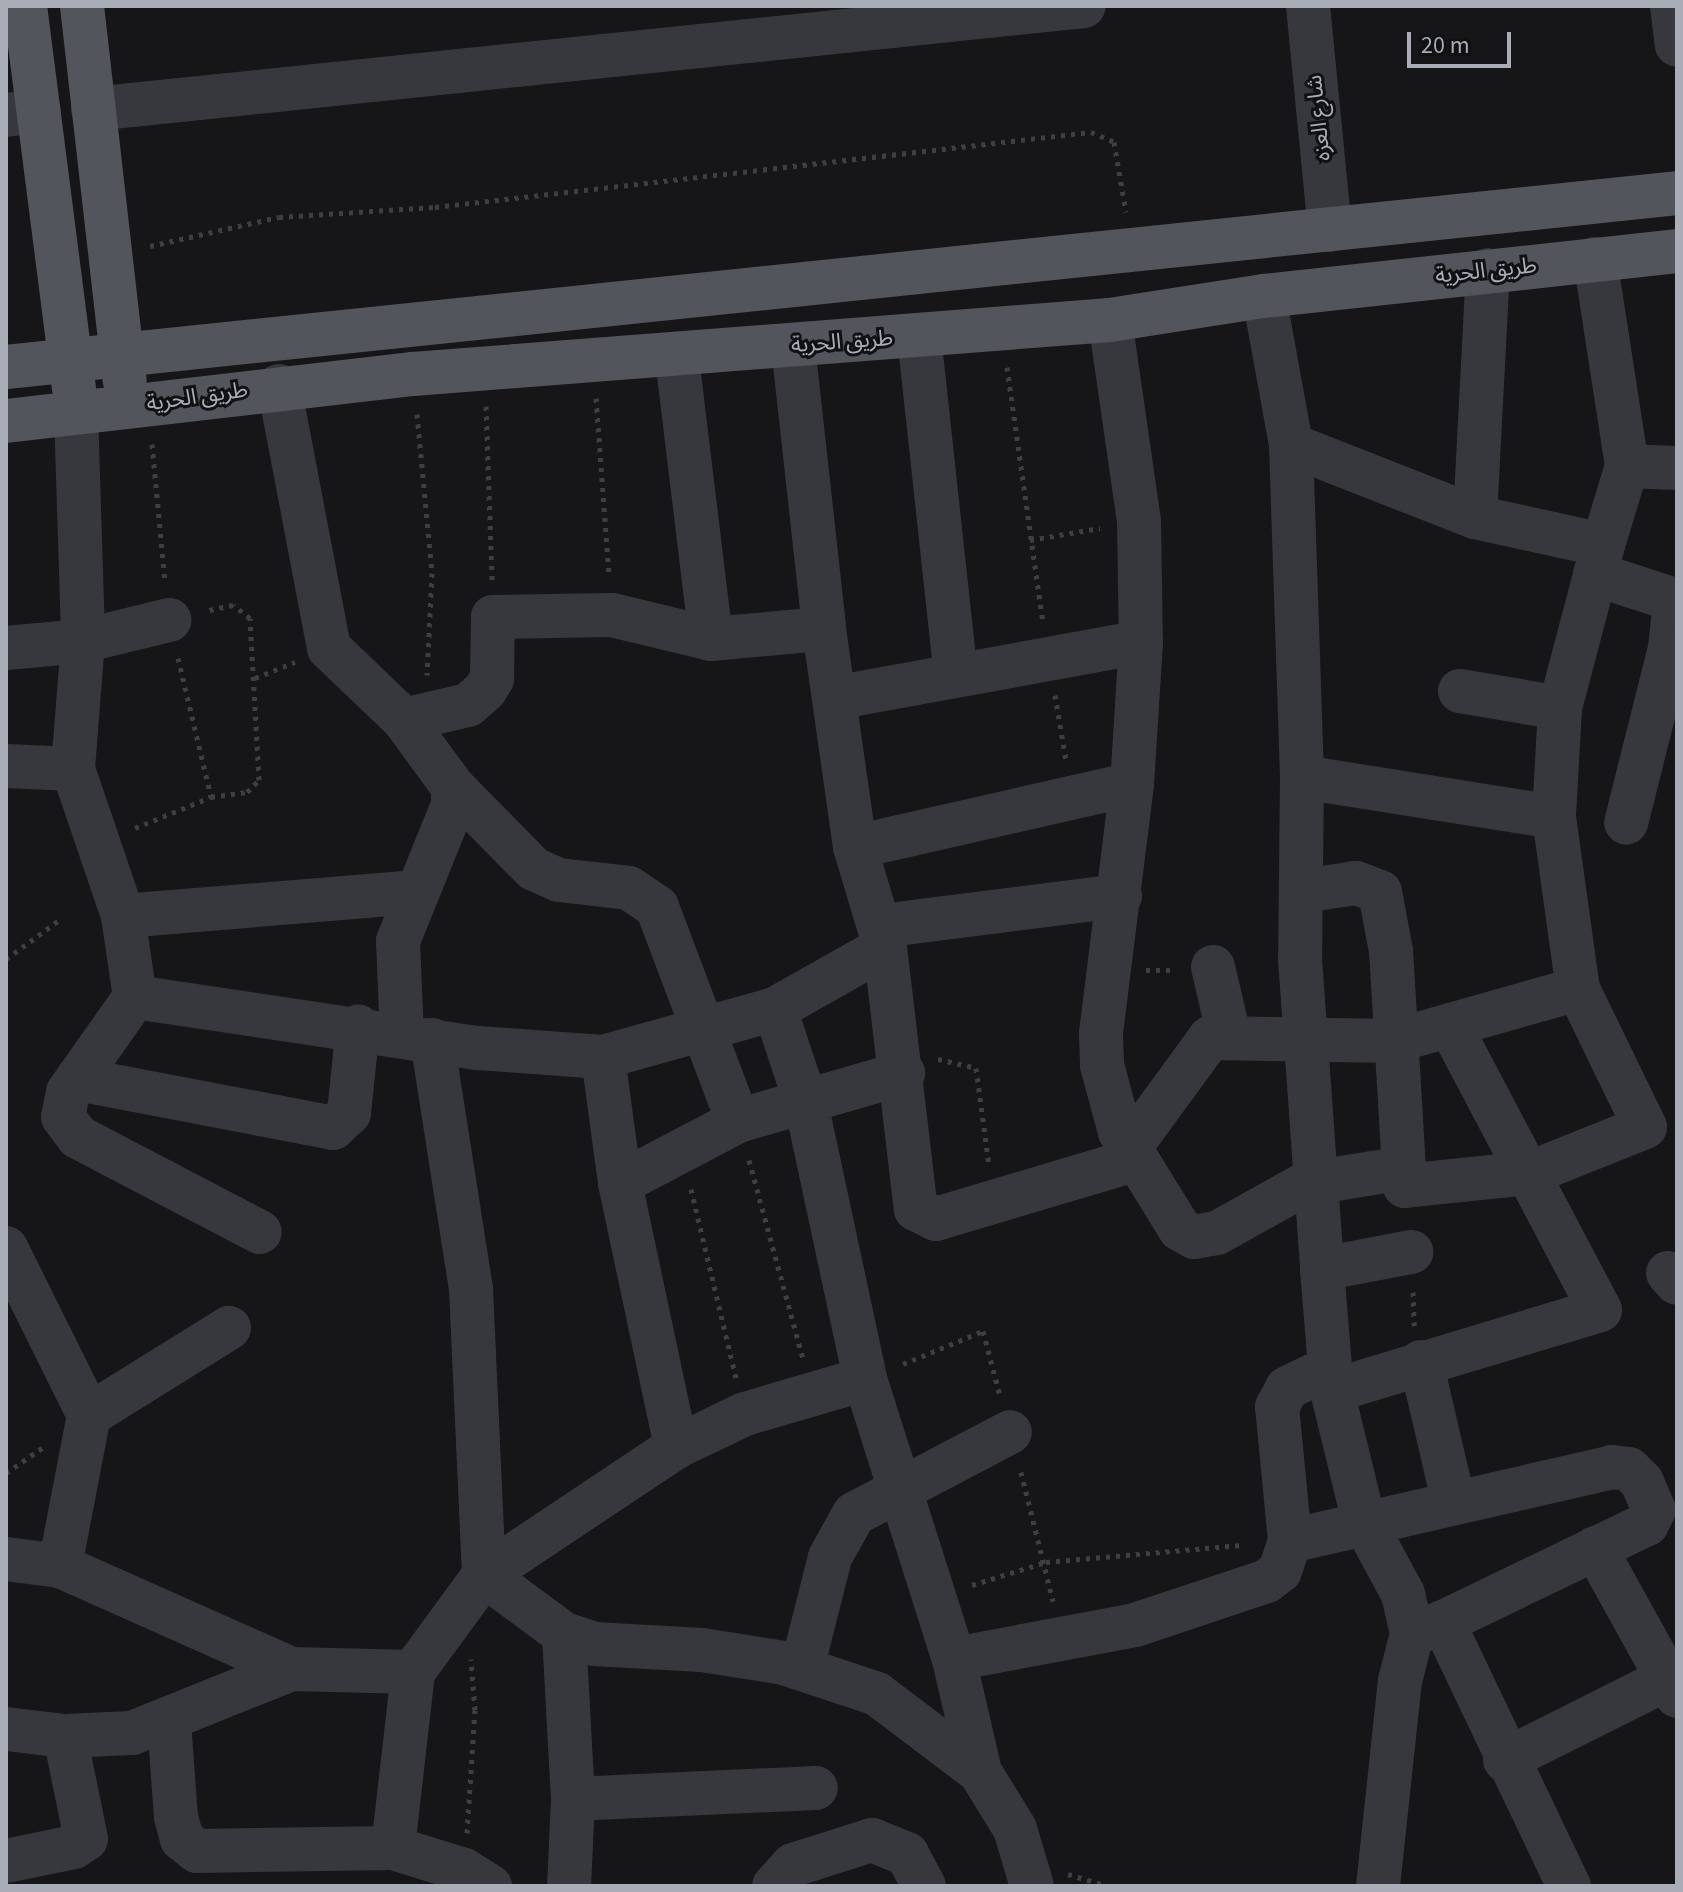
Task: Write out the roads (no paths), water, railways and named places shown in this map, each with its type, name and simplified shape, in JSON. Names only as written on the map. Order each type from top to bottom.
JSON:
[{"type":"main road","points":[[25,6],[22,113],[71,360],[76,412]]},
{"type":"main road","points":[[82,6],[121,353],[138,406]]},
{"type":"main road","points":[[6,367],[1677,193]]},
{"type":"main road","name":"طريق الحرية","points":[[6,421],[279,386],[1110,320],[1264,296],[1677,251]]},
{"type":"street","points":[[93,109],[1084,6]]},
{"type":"street","name":"شارع العزه","points":[[1308,6],[1330,230]]},
{"type":"street","points":[[1672,6],[1677,45]]},
{"type":"street","points":[[1303,891],[1356,883],[1380,892],[1391,951],[1405,1186],[1530,1173],[1645,1127],[1578,989],[1554,817],[1560,708],[1627,466],[1595,259]]},
{"type":"street","points":[[1475,517],[1488,270]]},
{"type":"street","points":[[1264,296],[1291,445],[1302,777],[1304,1037],[1329,1380],[1364,1522],[1403,1594],[1428,1628],[1505,1760],[1569,1886]]},
{"type":"street","points":[[1110,320],[1139,521],[1141,642],[1132,784],[1120,896],[1105,970],[1102,1065],[1131,1155],[1180,1229],[1194,1237],[1217,1233],[1313,1182],[1404,1168]]},
{"type":"street","points":[[919,336],[956,674]]},
{"type":"street","points":[[793,346],[824,629],[855,847],[883,936],[903,1073],[918,1214],[936,1219],[995,1205],[1131,1155],[1203,1044],[1229,1036],[1394,1041],[1578,989]]},
{"type":"street","points":[[677,356],[711,639]]},
{"type":"street","points":[[279,386],[329,648],[414,718],[453,787],[534,869],[559,880],[629,888],[650,899],[705,1031],[738,1121]]},
{"type":"street","points":[[76,412],[83,641],[73,769],[95,844],[123,916],[135,997],[77,1079],[63,1117],[78,1137],[260,1232]]},
{"type":"street","points":[[1291,445],[1475,517],[1599,560],[1675,600],[1670,648],[1626,823]]},
{"type":"street","points":[[1627,466],[1677,468]]},
{"type":"street","points":[[414,718],[468,705],[485,690],[492,679],[493,617],[612,615],[711,639],[824,629]]},
{"type":"street","points":[[6,648],[83,641],[169,620]]},
{"type":"street","points":[[834,698],[1048,655],[1141,642]]},
{"type":"street","points":[[1460,691],[1560,708]]},
{"type":"street","points":[[6,766],[73,769]]},
{"type":"street","points":[[1302,777],[1554,817]]},
{"type":"street","points":[[855,847],[1132,784]]},
{"type":"street","points":[[453,787],[453,805],[398,941],[471,1289],[472,1589]]},
{"type":"street","points":[[123,916],[417,892]]},
{"type":"street","points":[[135,997],[358,1026],[417,1037],[603,1057],[775,1009],[883,936],[1120,896]]},
{"type":"street","points":[[1213,967],[1229,1036]]},
{"type":"street","points":[[775,1009],[806,1103],[865,1379],[954,1659],[980,1772],[1015,1829],[1032,1886]]},
{"type":"street","points":[[954,1659],[1135,1625],[1222,1598],[1274,1576],[1290,1541],[1277,1407],[1287,1388],[1421,1362],[1600,1310],[1450,1025]]},
{"type":"street","points":[[77,1079],[333,1128],[349,1113],[358,1026]]},
{"type":"street","points":[[603,1057],[620,1183],[676,1447]]},
{"type":"street","points":[[620,1183],[738,1121],[903,1073]]},
{"type":"street","points":[[6,1248],[89,1415],[60,1566]]},
{"type":"street","points":[[1322,1269],[1411,1252]]},
{"type":"street","points":[[89,1415],[229,1328]]},
{"type":"street","points":[[1421,1362],[1453,1500]]},
{"type":"street","points":[[393,1848],[413,1672],[472,1589],[676,1447],[745,1414],[865,1379]]},
{"type":"street","points":[[802,1668],[835,1542],[867,1503],[1010,1432]]},
{"type":"street","points":[[1290,1541],[1453,1500],[1612,1467],[1629,1469],[1642,1482],[1653,1515],[1643,1527],[1428,1628],[1400,1681],[1378,1886]]},
{"type":"street","points":[[1505,1760],[1674,1683],[1595,1548]]},
{"type":"street","points":[[6,1559],[60,1566],[291,1669],[413,1672]]},
{"type":"street","points":[[472,1589],[564,1634],[594,1644],[702,1650],[802,1668],[877,1694],[980,1772]]},
{"type":"street","points":[[564,1634],[573,1799],[569,1886]]},
{"type":"street","points":[[6,1729],[65,1736],[132,1733],[169,1722],[291,1669]]},
{"type":"street","points":[[169,1722],[176,1817],[187,1846],[217,1852],[393,1848],[477,1878]]},
{"type":"street","points":[[6,1861],[74,1847],[86,1839],[65,1736]]},
{"type":"street","points":[[573,1799],[816,1788]]},
{"type":"street","points":[[774,1886],[793,1865],[872,1840],[907,1854],[924,1886]]}]
